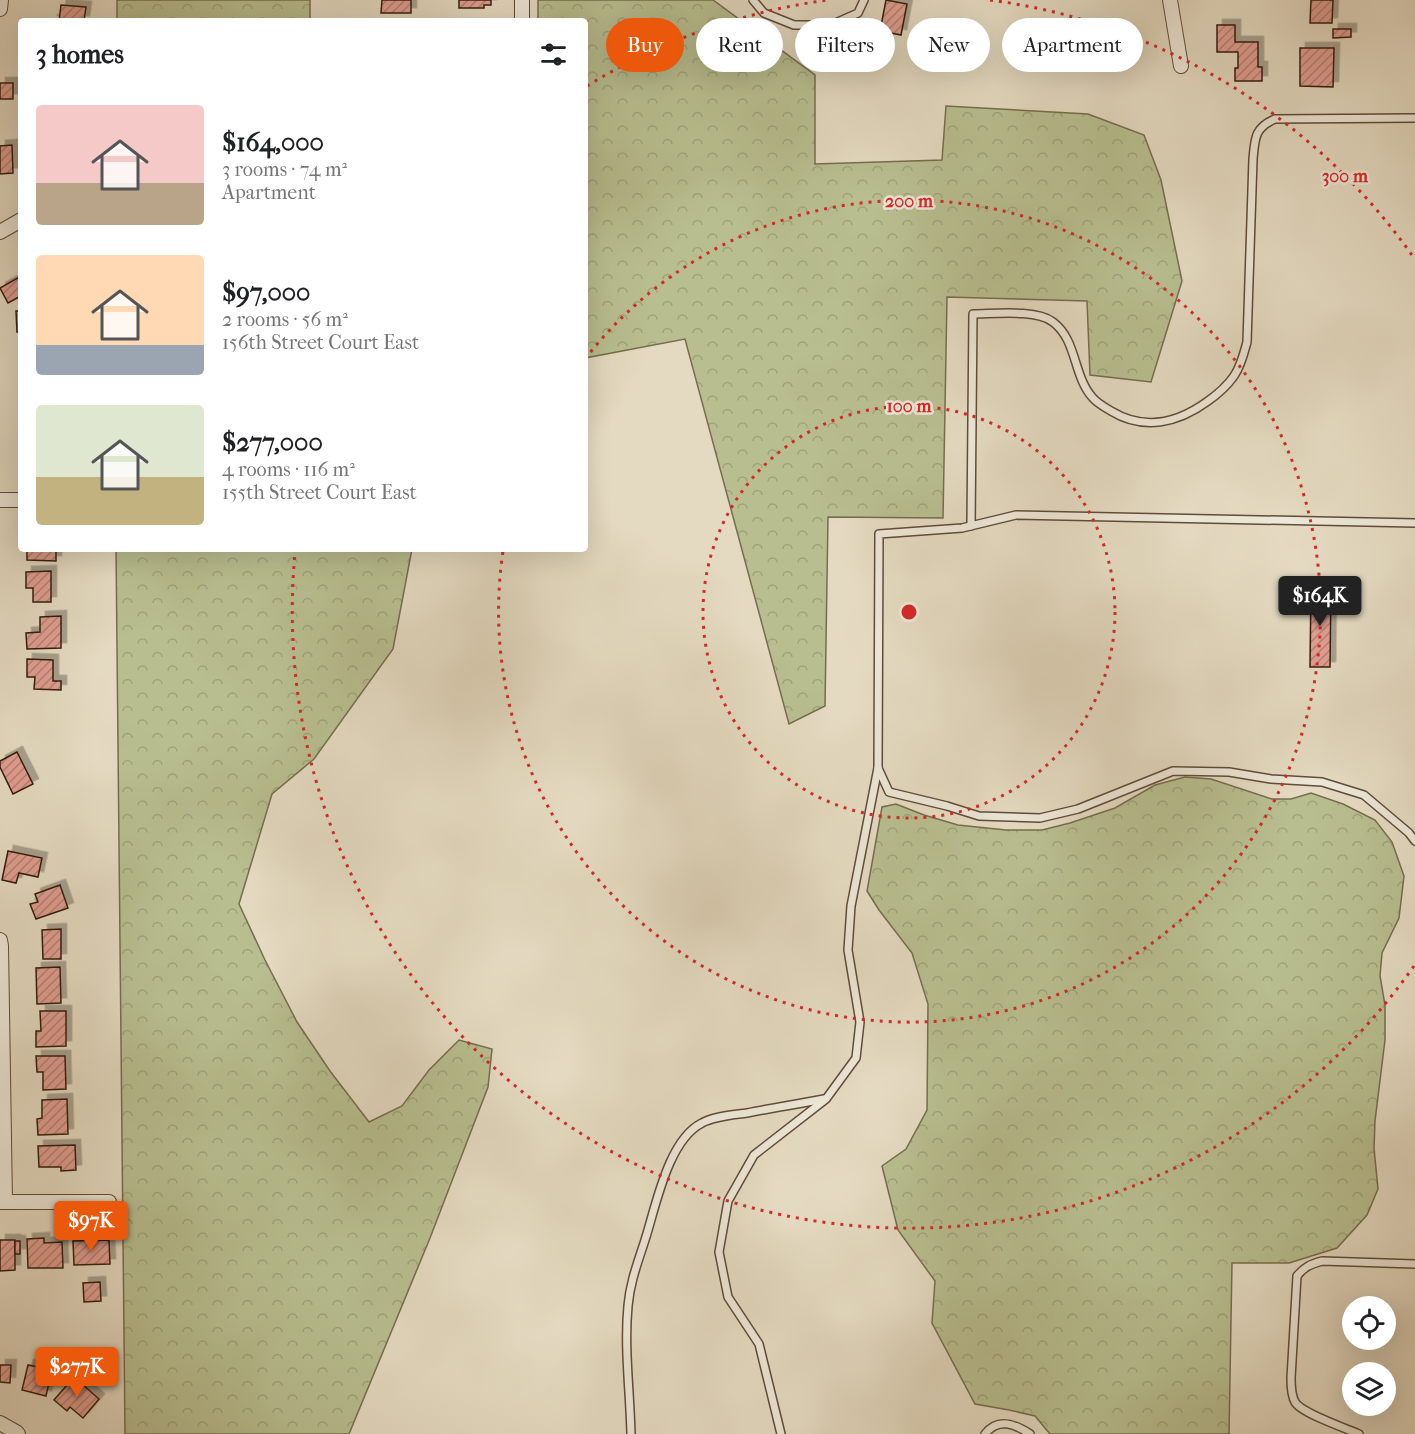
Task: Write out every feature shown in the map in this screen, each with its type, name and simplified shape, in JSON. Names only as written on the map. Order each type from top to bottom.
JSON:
[{"type":"street","points":[[0,9],[1,0]]},
{"type":"street","points":[[522,0],[522,18]]},
{"type":"street","points":[[1170,0],[1181,66]]},
{"type":"street","points":[[0,232],[18,222]]},
{"type":"street","points":[[0,500],[18,500]]},
{"type":"street","points":[[0,940],[2,1202],[109,1202]]},
{"type":"street","points":[[0,1423],[18,1434]]},
{"type":"lane","points":[[753,0],[764,13],[794,25],[831,25],[858,14],[864,0]]},
{"type":"lane","points":[[971,526],[973,314],[1028,314],[1052,320],[1066,336],[1086,389],[1094,400],[1116,414],[1133,421],[1159,422],[1179,418],[1194,411],[1225,387],[1243,358],[1248,326],[1253,159],[1258,131],[1266,123],[1275,119],[1415,118]]},
{"type":"lane","points":[[782,1434],[759,1344],[728,1297],[719,1252],[728,1201],[754,1155],[826,1099],[856,1058],[860,1022],[848,950],[851,906],[878,768],[879,534],[962,528],[1016,515],[1415,523]]},
{"type":"lane","points":[[878,768],[889,792],[979,816],[1040,818],[1078,809],[1173,771],[1229,772],[1322,782],[1364,795],[1409,833],[1415,841]]},
{"type":"lane","points":[[630,1434],[626,1345],[631,1283],[664,1176],[677,1149],[691,1131],[702,1123],[722,1117],[826,1099]]},
{"type":"lane","points":[[1359,1434],[1308,1412],[1295,1402],[1291,1378],[1296,1276],[1310,1264],[1322,1261],[1415,1264]]},
{"type":"lane","points":[[985,1434],[993,1425],[1005,1423],[1020,1427],[1030,1434]]},
{"type":"green space","points":[[117,0],[310,0],[310,18],[117,18]]},
{"type":"green space","points":[[538,0],[713,0],[737,18],[696,18],[696,72],[783,72],[783,51],[795,60],[795,72],[811,72],[815,75],[815,164],[942,160],[946,106],[1088,114],[1144,135],[1161,180],[1182,281],[1151,382],[1090,375],[1087,301],[947,297],[943,518],[828,517],[825,706],[789,724],[685,339],[588,357],[588,18],[538,18]]},
{"type":"green space","points":[[116,552],[411,552],[393,649],[314,759],[272,794],[239,904],[297,1022],[330,1071],[369,1122],[402,1106],[429,1070],[459,1040],[492,1049],[488,1087],[430,1238],[349,1434],[125,1434]]},
{"type":"green space","points":[[1185,777],[1211,779],[1272,799],[1291,799],[1311,793],[1343,804],[1375,820],[1392,842],[1404,876],[1399,918],[1382,953],[1380,976],[1385,1005],[1385,1040],[1375,1121],[1374,1148],[1378,1189],[1367,1215],[1337,1248],[1289,1263],[1232,1263],[1229,1434],[1050,1434],[1035,1416],[975,1404],[932,1323],[935,1281],[898,1230],[882,1166],[906,1149],[927,1110],[928,1004],[912,953],[867,891],[882,807],[896,804],[958,825],[1006,830],[1042,830],[1115,808],[1155,785]]},
{"type":"building","points":[[382,0],[411,0],[411,13],[381,13]]},
{"type":"building","points":[[459,0],[491,0],[491,5],[484,5],[484,8],[459,8]]},
{"type":"building","points":[[886,0],[907,4],[901,35],[895,34],[895,18],[883,18]]},
{"type":"building","points":[[1311,0],[1333,0],[1332,23],[1310,23]]},
{"type":"building","points":[[61,5],[86,7],[84,18],[59,18]]},
{"type":"building","points":[[1217,25],[1235,25],[1235,42],[1258,42],[1258,67],[1262,67],[1262,81],[1235,81],[1238,52],[1217,52]]},
{"type":"building","points":[[1333,29],[1351,29],[1351,37],[1333,38]]},
{"type":"building","points":[[1300,48],[1334,48],[1333,87],[1300,86]]},
{"type":"building","points":[[0,83],[13,83],[13,99],[0,99]]},
{"type":"building","points":[[12,145],[13,173],[0,174],[0,146]]},
{"type":"building","points":[[18,278],[18,298],[8,303],[0,288]]},
{"type":"building","points":[[16,311],[18,311],[18,332]]},
{"type":"building","points":[[27,552],[56,552],[56,561],[27,560]]},
{"type":"building","points":[[51,571],[51,602],[33,602],[33,588],[26,588],[26,572]]},
{"type":"building","points":[[1311,586],[1331,587],[1330,667],[1310,667]]},
{"type":"building","points":[[61,616],[61,648],[27,649],[26,633],[40,632],[40,617]]},
{"type":"building","points":[[27,659],[53,660],[53,681],[61,681],[61,690],[34,689],[35,677],[27,677]]},
{"type":"building","points":[[17,752],[33,784],[13,794],[0,767],[0,761]]},
{"type":"building","points":[[8,851],[42,858],[38,877],[19,873],[16,883],[2,880]]},
{"type":"building","points":[[60,885],[68,908],[36,919],[30,904],[38,902],[35,894]]},
{"type":"building","points":[[61,929],[61,959],[43,959],[42,930]]},
{"type":"building","points":[[60,967],[61,1003],[37,1004],[36,968]]},
{"type":"building","points":[[40,1011],[66,1011],[66,1046],[36,1047],[36,1031],[41,1031]]},
{"type":"building","points":[[36,1056],[65,1056],[66,1089],[43,1090],[43,1072],[37,1072]]},
{"type":"building","points":[[67,1099],[68,1134],[38,1135],[37,1119],[42,1118],[42,1100]]},
{"type":"building","points":[[75,1145],[76,1170],[61,1171],[61,1167],[39,1167],[38,1146]]},
{"type":"building","points":[[44,1238],[44,1243],[62,1242],[63,1268],[28,1268],[27,1239]]},
{"type":"building","points":[[0,1240],[15,1240],[15,1270],[0,1271]]},
{"type":"building","points":[[109,1240],[110,1264],[74,1265],[73,1241]]},
{"type":"building","points":[[15,1241],[20,1241],[20,1254],[15,1254]]},
{"type":"building","points":[[100,1282],[101,1301],[84,1302],[83,1283]]},
{"type":"building","points":[[44,1363],[53,1365],[46,1396],[22,1390],[28,1365],[43,1368]]},
{"type":"building","points":[[0,1365],[11,1365],[10,1383],[0,1382]]},
{"type":"building","points":[[74,1377],[99,1399],[83,1418],[70,1407],[67,1411],[54,1400]]}]
